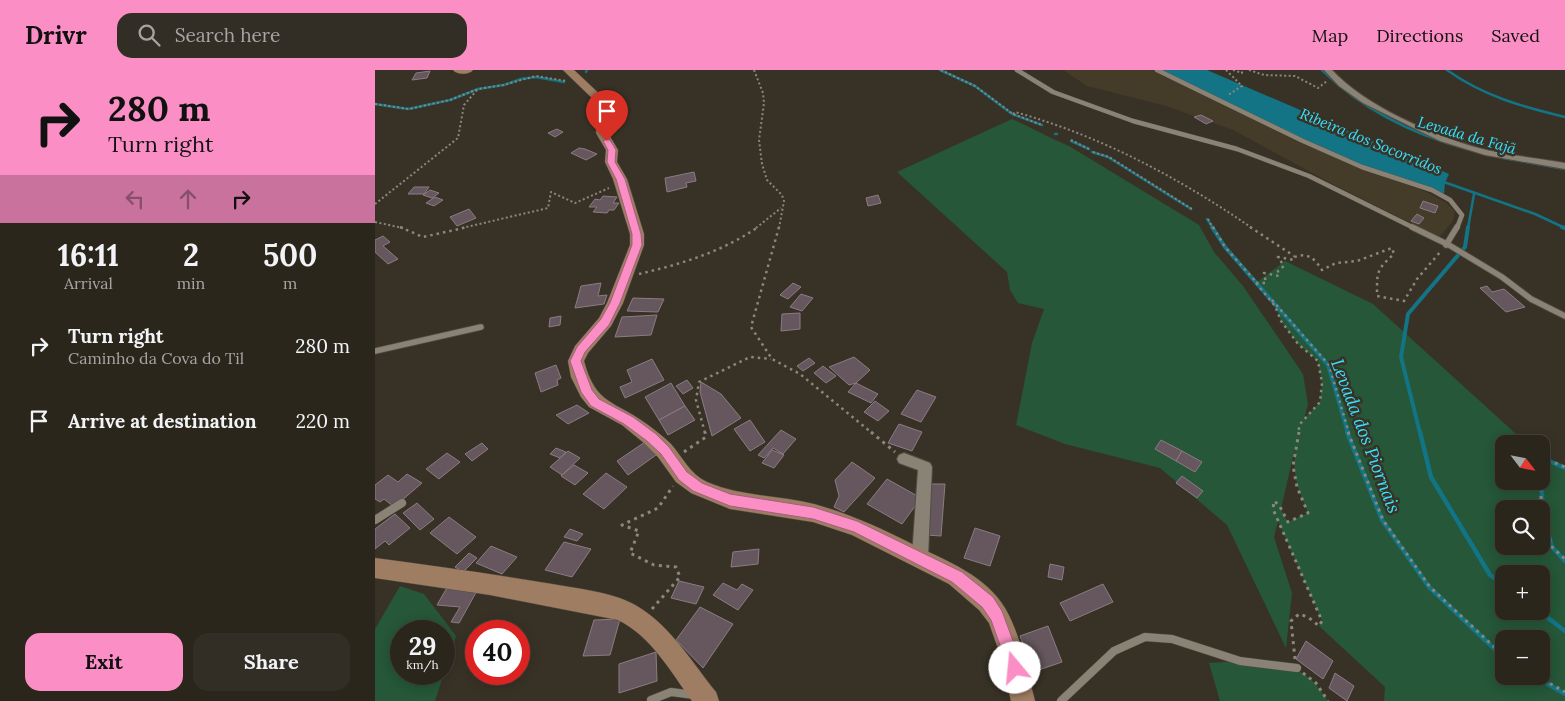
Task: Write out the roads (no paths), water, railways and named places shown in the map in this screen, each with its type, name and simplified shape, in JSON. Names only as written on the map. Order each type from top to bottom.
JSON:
[{"type":"street","points":[[459,70],[468,70]]},
{"type":"street","points":[[1328,70],[1336,80],[1358,98],[1412,125],[1459,145],[1565,166]]},
{"type":"street","points":[[571,73],[601,101],[604,109],[601,133],[612,150],[611,162],[621,183],[637,234],[637,245],[626,278],[605,322],[581,350],[576,361],[587,392],[595,402],[635,425],[651,437],[672,460],[683,476],[698,487],[730,500],[813,513],[857,527],[957,577],[987,602],[997,616],[1012,654],[1023,701]]},
{"type":"street","points":[[904,459],[925,467],[920,558]]},
{"type":"street","points":[[375,568],[490,584],[606,605],[623,610],[638,619],[659,640],[705,698]]},
{"type":"lane","points":[[1017,70],[1053,92],[1133,121],[1237,149],[1309,176],[1448,245],[1503,277],[1531,299],[1565,316]]},
{"type":"lane","points":[[1157,70],[1302,142],[1361,166],[1421,187],[1453,203],[1463,215],[1448,245]]},
{"type":"lane","points":[[375,351],[481,327]]},
{"type":"lane","points":[[375,520],[402,502]]},
{"type":"lane","points":[[1061,701],[1114,651],[1145,637],[1172,639],[1240,661],[1297,668]]},
{"type":"lane","points":[[651,700],[671,692],[705,698]]},
{"type":"water","points":[[1161,70],[1207,70],[1449,174],[1445,183],[1444,194],[1304,142]]},
{"type":"waterway","name":"Levada dos Piornais","points":[[940,70],[975,86],[1012,114],[1042,125]]},
{"type":"waterway","name":"Levada da Fajã","points":[[1322,70],[1354,97],[1389,119],[1427,136],[1467,149]]},
{"type":"waterway","points":[[1447,70],[1475,87],[1504,100],[1565,117]]},
{"type":"waterway","name":"Levada dos Piornais","points":[[375,104],[408,109],[450,100],[478,89],[504,85],[521,79],[536,77],[564,82]]},
{"type":"waterway","name":"Levada dos Piornais","points":[[1071,141],[1089,149]]},
{"type":"waterway","name":"Levada dos Piornais","points":[[1092,152],[1108,157],[1191,209]]},
{"type":"waterway","name":"Levada da Fajã","points":[[1503,158],[1565,169]]},
{"type":"waterway","name":"Ribeira dos Socorridos","points":[[1441,181],[1535,214],[1565,228],[1562,227]]},
{"type":"waterway","points":[[1468,228],[1474,194]]},
{"type":"waterway","name":"Levada dos Piornais","points":[[1207,219],[1213,228]]},
{"type":"waterway","name":"Levada dos Piornais","points":[[1212,227],[1225,247],[1328,365],[1348,433]]},
{"type":"waterway","points":[[1420,433],[1401,357],[1408,314],[1465,247],[1468,227]]},
{"type":"waterway","name":"Levada dos Piornais","points":[[1347,432],[1382,520],[1429,587],[1495,649]]},
{"type":"waterway","points":[[1420,432],[1431,477],[1490,575],[1495,579]]},
{"type":"waterway","name":"Levada dos Piornais","points":[[1565,468],[1542,458],[1542,510],[1552,547],[1565,561]]},
{"type":"waterway","points":[[1550,619],[1565,631]]},
{"type":"waterway","name":"Levada dos Piornais","points":[[1550,685],[1565,694]]}]
